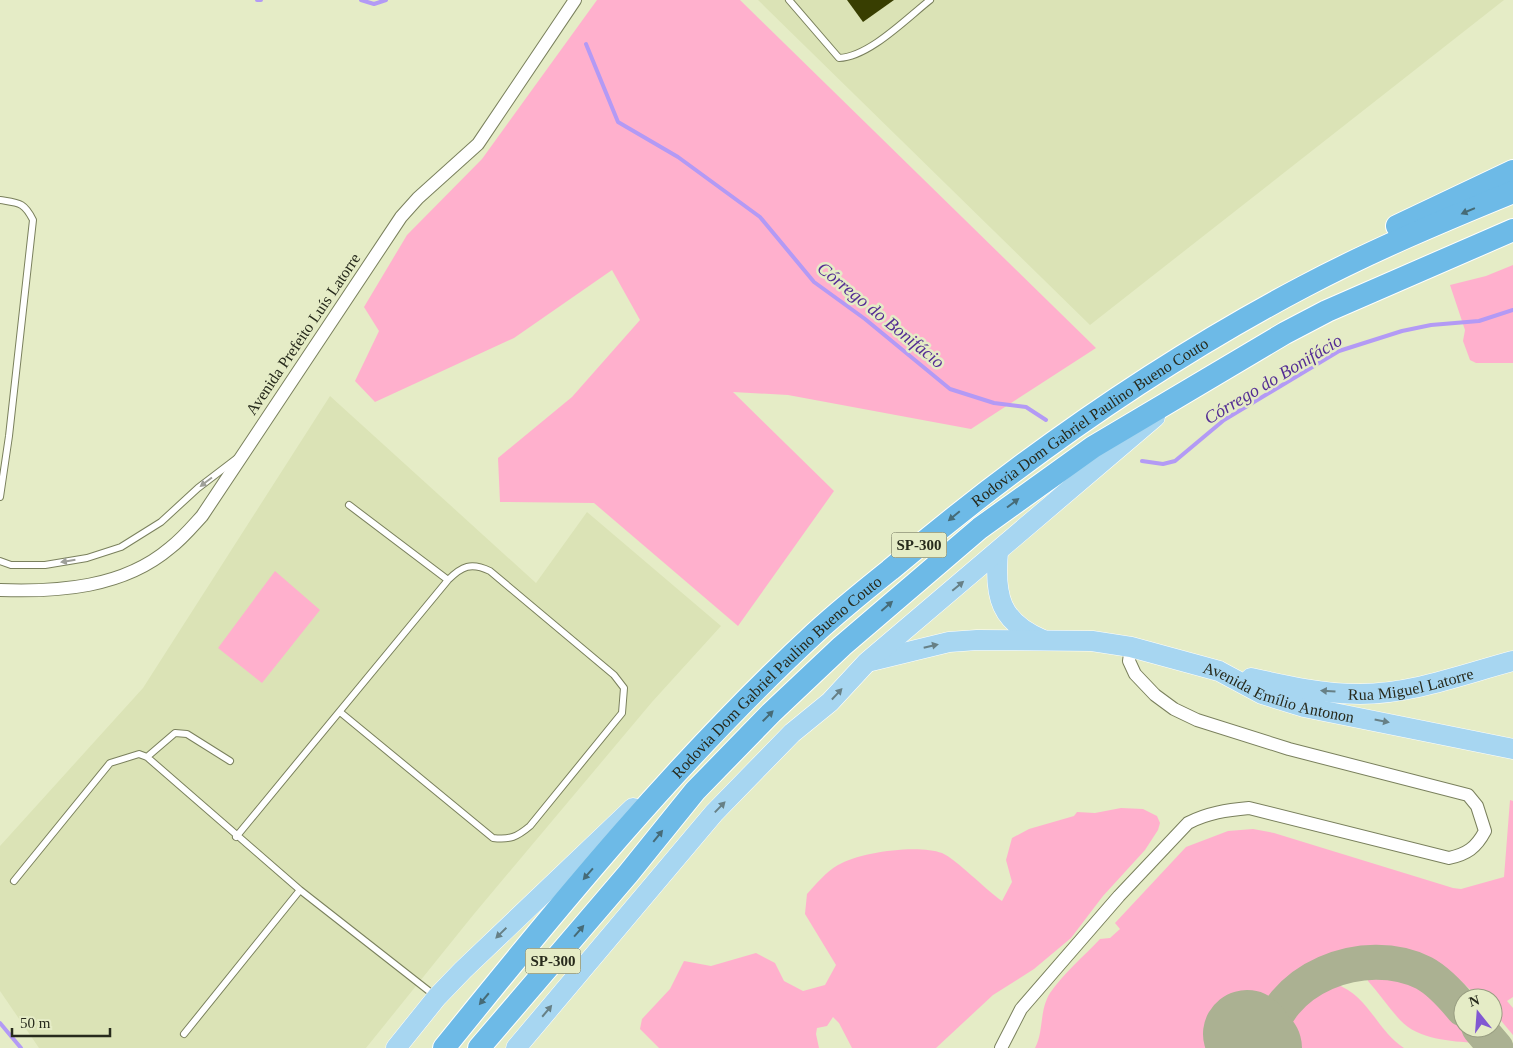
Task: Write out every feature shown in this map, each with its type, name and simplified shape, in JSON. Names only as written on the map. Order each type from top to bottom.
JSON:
[{"type":"highway","points":[[1008,474],[1149,365],[1230,315],[1293,279],[1370,239],[1513,171]]},
{"type":"highway","name":"Rodovia Dom Gabriel Paulino Bueno Couto","points":[[444,1048],[595,866],[665,786],[817,631],[959,512],[1008,474],[1159,370],[1233,326],[1306,286],[1405,238],[1513,192]]},
{"type":"highway","name":"Rodovia Dom Gabriel Paulino Bueno Couto","points":[[479,1048],[628,874],[695,791],[770,713],[914,582],[1020,498],[1093,447],[1285,333],[1328,311],[1513,230]]},
{"type":"main road","points":[[516,1048],[714,813],[792,733],[830,702],[867,662],[1126,444],[1173,400]]},
{"type":"main road","points":[[998,552],[996,574],[999,601],[1012,621],[1026,633],[1043,640]]},
{"type":"main road","name":"Avenida Emílio Antonon","points":[[867,662],[949,642],[1092,641],[1131,647],[1219,671],[1262,694],[1304,707],[1513,749]]},
{"type":"main road","name":"Rua Miguel Latorre","points":[[1219,671],[1300,690],[1359,694],[1420,686],[1513,661]]},
{"type":"main road","points":[[396,1048],[437,997],[536,899],[728,721]]},
{"type":"street","name":"Avenida Prefeito Luís Latorre","points":[[0,590],[34,591],[78,587],[128,574],[153,561],[176,543],[202,516],[401,217],[418,198],[478,144],[575,0]]},
{"type":"street","points":[[1000,1048],[1021,1009],[1051,974],[1169,843],[1188,823],[1199,817],[1219,811],[1249,808],[1449,858],[1460,856],[1473,849],[1484,832],[1477,806],[1468,795],[1288,749],[1197,720],[1174,709],[1155,694],[1135,674],[1129,661],[1131,647]]},
{"type":"lane","points":[[789,0],[839,58],[850,57],[866,50],[930,0]]},
{"type":"lane","points":[[0,200],[18,202],[27,208],[33,220],[9,436],[0,497]]},
{"type":"lane","points":[[0,561],[11,565],[45,565],[87,558],[121,547],[161,522],[198,488],[245,452]]},
{"type":"lane","points":[[349,505],[448,580]]},
{"type":"lane","points":[[236,837],[448,580],[466,566],[479,566],[490,572],[614,675],[624,688],[622,713],[530,826],[518,837],[506,840],[493,838],[340,712]]},
{"type":"lane","points":[[147,757],[175,734],[187,734],[230,761]]},
{"type":"lane","points":[[14,881],[110,763],[130,755],[139,754],[147,757],[236,837],[300,890],[437,997]]},
{"type":"lane","points":[[184,1034],[300,890]]},
{"type":"shaded area","points":[[597,0],[740,0],[1096,348],[971,429],[788,395],[733,392],[834,491],[738,626],[594,503],[500,502],[498,458],[572,397],[640,320],[612,270],[514,338],[375,402],[355,381],[379,331],[364,307],[407,235],[482,159]]},
{"type":"shaded area","points":[[758,0],[1504,0],[1090,325]]},
{"type":"shaded area","points":[[1513,265],[1513,363],[1476,363],[1470,360],[1463,341],[1465,330],[1450,285],[1486,276]]},
{"type":"shaded area","points":[[330,396],[536,583],[587,512],[721,626],[652,702],[474,914],[366,1048],[39,1048],[0,991],[0,846],[143,688]]},
{"type":"shaded area","points":[[275,571],[320,610],[262,683],[218,648]]},
{"type":"shaded area","points":[[1510,800],[1513,801],[1513,997],[1507,1001],[1513,1008],[1513,1035],[1503,1023],[1503,988],[1468,988],[1458,979],[1423,961],[1395,953],[1372,952],[1346,956],[1298,976],[1209,1048],[1035,1048],[1040,1035],[1044,1007],[1050,993],[1067,972],[1100,939],[1110,938],[1120,929],[1115,923],[1186,847],[1228,831],[1253,829],[1274,833],[1453,888],[1461,889],[1504,877]]},
{"type":"shaded area","points":[[1121,808],[1143,809],[1157,816],[1160,823],[1158,830],[1145,850],[1103,896],[1071,938],[1034,969],[993,995],[936,1048],[852,1048],[839,1023],[833,1017],[827,1026],[817,1028],[816,1034],[819,1048],[659,1048],[640,1029],[642,1019],[670,989],[684,961],[711,966],[756,953],[775,963],[784,981],[803,991],[825,985],[836,965],[805,914],[807,894],[829,871],[848,860],[874,853],[904,849],[932,850],[942,853],[955,861],[1002,901],[1012,882],[1006,860],[1012,838],[1029,829],[1074,816],[1077,812],[1095,813]]},
{"type":"shaded area","points":[[1387,975],[1404,977],[1414,979],[1423,984],[1440,998],[1453,1014],[1453,1038],[1472,1038],[1476,1043],[1435,1038],[1416,1032],[1400,1020],[1368,981],[1368,976]]},
{"type":"shaded area","points":[[1335,984],[1356,996],[1386,1032],[1404,1048],[1297,1048],[1292,1026],[1294,1016],[1299,1007],[1314,992]]},
{"type":"building","points":[[847,0],[894,0],[863,22]]},
{"type":"waterway","name":"Córrego do Bonifácio","points":[[361,0],[374,4],[386,0]]},
{"type":"waterway","name":"Córrego do Bonifácio","points":[[586,44],[618,122],[678,157],[760,217],[814,282],[865,319],[950,389],[994,403],[1026,407],[1046,420]]},
{"type":"waterway","name":"Córrego do Bonifácio","points":[[1142,461],[1163,464],[1175,461],[1224,420],[1339,351],[1402,331],[1431,325],[1479,321],[1513,310]]},
{"type":"waterway","points":[[0,1023],[21,1048]]},
{"type":"taxiway","points":[[1266,1048],[1272,1023],[1285,1003],[1304,986],[1326,973],[1350,965],[1375,962],[1401,965],[1430,976],[1453,997]]},
{"type":"taxiway","points":[[1488,1038],[1496,1048]]},
{"type":"runway","points":[[1247,1034],[1258,1048]]}]
